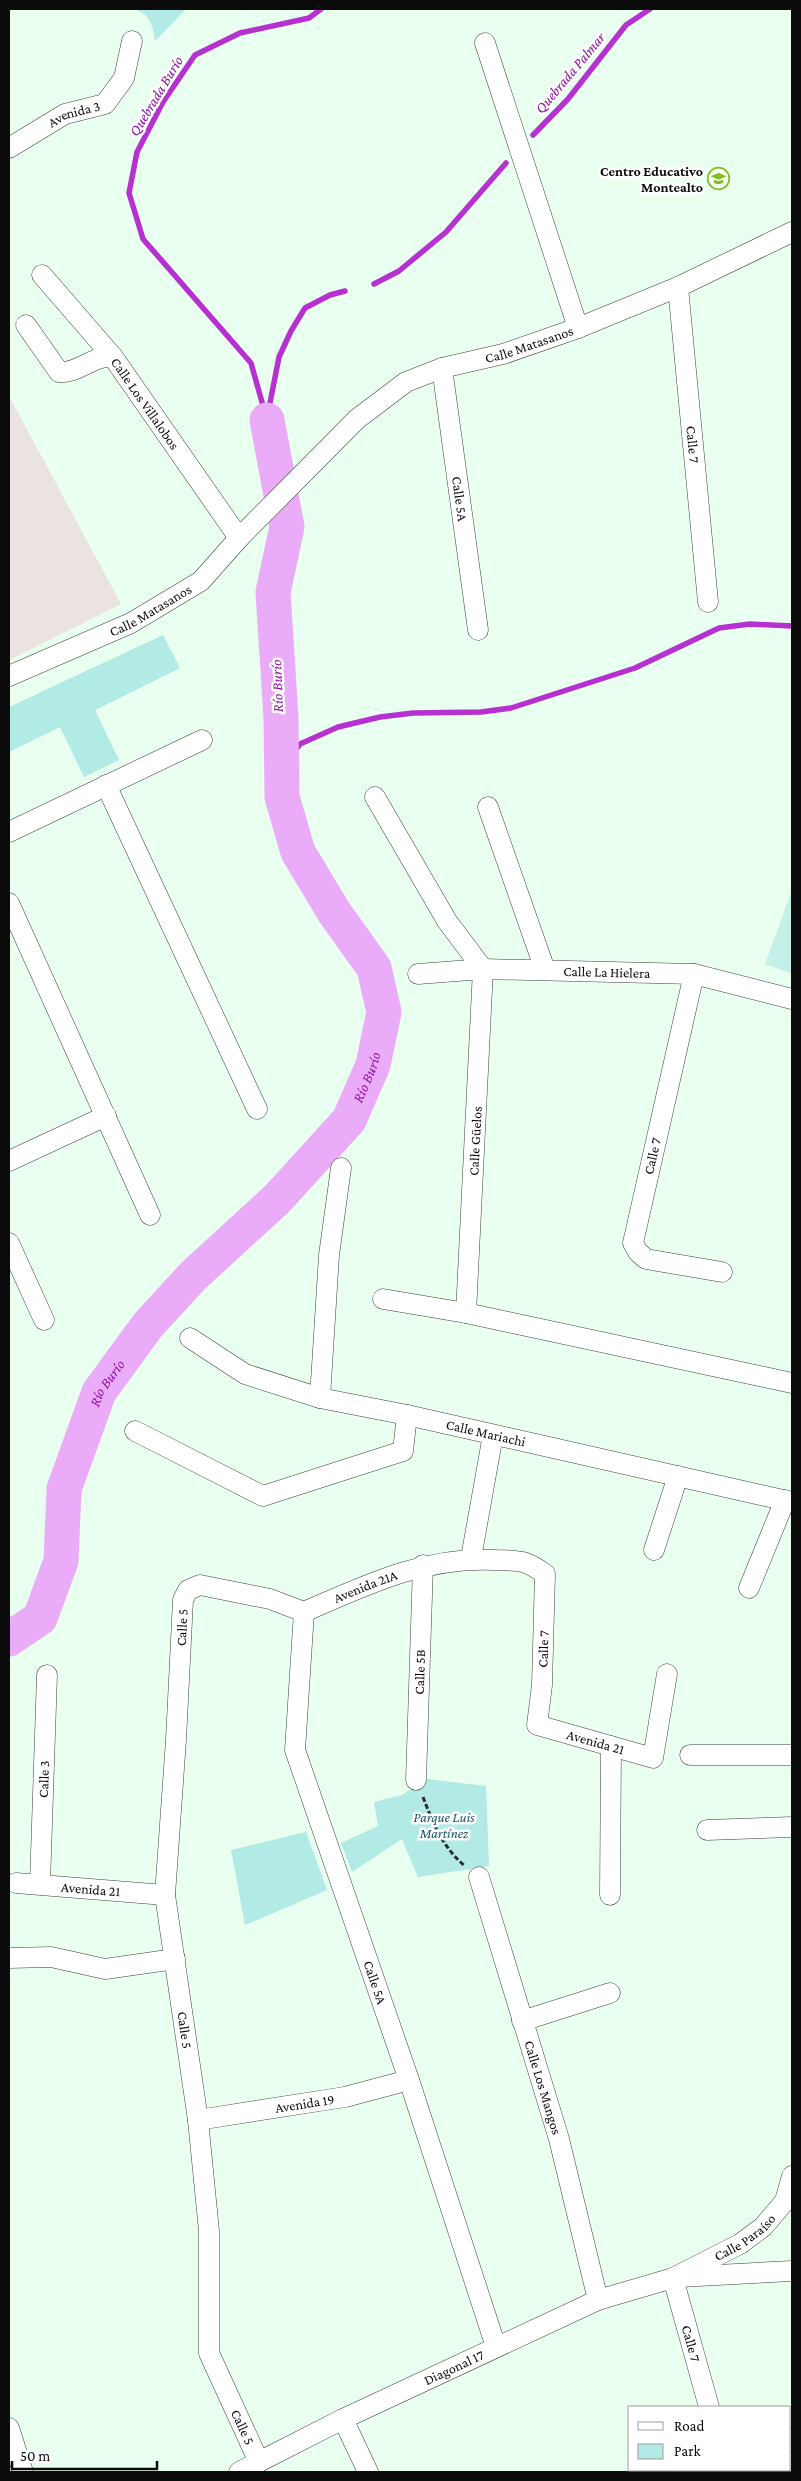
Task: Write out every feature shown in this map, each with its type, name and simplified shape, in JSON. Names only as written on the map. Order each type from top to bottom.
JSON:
[{"type":"street","name":"Avenida 3","points":[[9,148],[65,114],[105,104],[124,78],[132,41]]},
{"type":"street","points":[[485,43],[578,328]]},
{"type":"street","name":"Calle Matasanos","points":[[9,676],[131,623],[201,581],[239,538],[357,419],[406,382],[442,368],[503,354],[578,328],[678,287],[792,232]]},
{"type":"street","name":"Calle Los Villalobos","points":[[42,275],[113,357],[239,538]]},
{"type":"street","name":"Calle 7","points":[[678,287],[708,602]]},
{"type":"street","points":[[26,325],[59,372],[66,372],[104,356],[113,357]]},
{"type":"street","name":"Calle 5A","points":[[442,368],[478,630]]},
{"type":"street","points":[[9,832],[202,740]]},
{"type":"street","points":[[106,785],[257,1109]]},
{"type":"street","points":[[375,797],[447,921],[484,968]]},
{"type":"street","points":[[488,807],[545,970]]},
{"type":"street","points":[[9,903],[150,1215]]},
{"type":"street","name":"Calle La Hielera","points":[[418,974],[484,968],[694,974],[767,991],[792,999]]},
{"type":"street","name":"Calle Güelos","points":[[466,1313],[484,968]]},
{"type":"street","name":"Calle 7","points":[[694,974],[634,1243],[638,1252],[646,1259],[722,1272]]},
{"type":"street","points":[[9,1161],[106,1116]]},
{"type":"street","points":[[320,1398],[329,1255],[341,1168]]},
{"type":"street","points":[[9,1244],[44,1320]]},
{"type":"street","points":[[383,1299],[466,1313],[792,1383]]},
{"type":"street","name":"Calle Mariachi","points":[[190,1338],[245,1374],[320,1398],[407,1415],[789,1501]]},
{"type":"street","points":[[134,1431],[263,1496],[403,1451],[407,1415]]},
{"type":"street","points":[[471,1558],[493,1435]]},
{"type":"street","points":[[654,1550],[678,1476]]},
{"type":"street","points":[[750,1588],[789,1501]]},
{"type":"street","name":"Avenida 21A","points":[[304,1612],[397,1572],[423,1565],[471,1558],[528,1562],[545,1574]]},
{"type":"street","name":"Calle 5B","points":[[416,1780],[423,1565]]},
{"type":"street","name":"Calle 7","points":[[538,1725],[542,1685],[545,1574]]},
{"type":"street","name":"Calle 5","points":[[259,2462],[209,2353],[209,2231],[198,2120],[165,1895],[184,1600],[188,1590],[200,1585],[270,1598],[304,1612]]},
{"type":"street","name":"Calle 5A","points":[[304,1612],[295,1750],[409,2080],[496,2347]]},
{"type":"street","name":"Avenida 21","points":[[538,1725],[653,1758],[667,1674]]},
{"type":"street","name":"Calle 3","points":[[40,1884],[46,1676]]},
{"type":"street","points":[[610,1895],[611,1746]]},
{"type":"street","points":[[690,1755],[792,1755]]},
{"type":"street","points":[[707,1830],[792,1827]]},
{"type":"street","name":"Calle Los Mangos","points":[[479,1877],[559,2139],[598,2300]]},
{"type":"street","name":"Avenida 21","points":[[16,1883],[165,1895]]},
{"type":"street","points":[[9,1958],[51,1957],[105,1969],[175,1958]]},
{"type":"street","points":[[522,2021],[610,1993]]},
{"type":"street","name":"Avenida 19","points":[[198,2120],[345,2097],[409,2080]]},
{"type":"street","name":"Calle Paraíso","points":[[673,2278],[740,2244],[763,2227],[785,2201],[792,2176]]},
{"type":"street","points":[[673,2278],[792,2271]]},
{"type":"street","name":"Calle 7","points":[[673,2278],[709,2406]]},
{"type":"street","name":"Diagonal 17","points":[[239,2472],[343,2419],[598,2300],[673,2278]]},
{"type":"street","points":[[343,2419],[368,2472]]},
{"type":"street","points":[[9,2428],[23,2472]]},
{"type":"path","points":[[416,1780],[434,1824],[452,1855],[479,1877]]},
{"type":"shaded area","points":[[9,396],[121,604],[9,660]]},
{"type":"shaded area","points":[[792,890],[792,974],[765,964]]},
{"type":"green space","points":[[134,9],[186,9],[155,41],[150,21],[144,14]]},
{"type":"green space","points":[[163,635],[180,668],[95,710],[119,760],[84,777],[60,727],[9,752],[9,707]]},
{"type":"green space","name":"Parque Luis Martínez","points":[[427,1779],[486,1786],[489,1866],[418,1877],[402,1839],[352,1872],[341,1843],[378,1826],[374,1802],[402,1795]]},
{"type":"green space","points":[[306,1832],[327,1890],[245,1925],[231,1850]]},
{"type":"waterway","name":"Quebrada Burío","points":[[267,420],[251,363],[143,239],[129,193],[137,152],[163,102],[195,55],[240,33],[309,18],[321,9]]},
{"type":"waterway","name":"Quebrada Palmar","points":[[533,135],[568,99],[626,25],[650,9]]},
{"type":"waterway","name":"Quebrada Palmar","points":[[374,284],[399,271],[446,232],[506,163]]},
{"type":"waterway","name":"Quebrada Palmar","points":[[267,418],[279,357],[291,331],[305,308],[330,295],[345,291]]},
{"type":"waterway","name":"Río Burío","points":[[9,1639],[40,1618],[61,1561],[64,1489],[99,1392],[148,1325],[193,1276],[277,1199],[349,1120],[373,1065],[384,1012],[374,968],[334,912],[298,852],[282,797],[281,718],[273,592],[287,527],[267,420]]},
{"type":"waterway","points":[[281,769],[300,744],[338,727],[380,717],[413,713],[481,712],[511,708],[635,668],[719,628],[750,624],[792,626]]},
{"type":"place","name":"Centro Educativo Montealto","points":[[719,179]]}]
